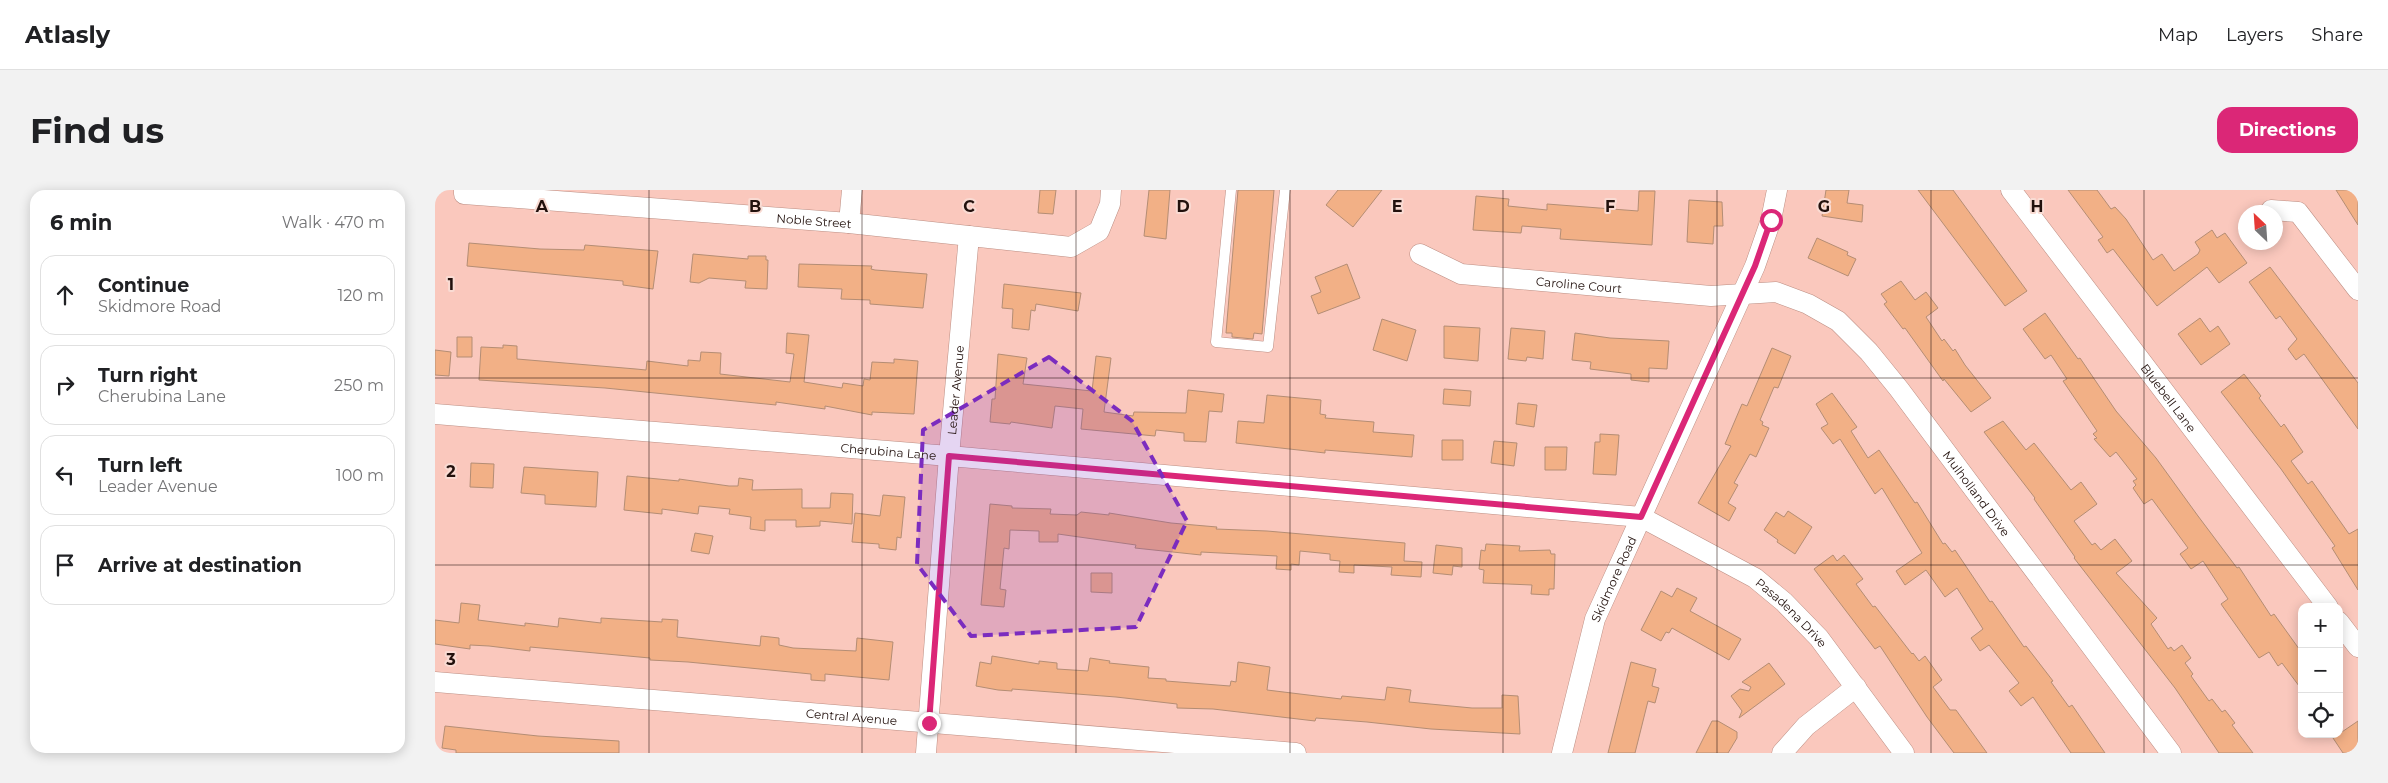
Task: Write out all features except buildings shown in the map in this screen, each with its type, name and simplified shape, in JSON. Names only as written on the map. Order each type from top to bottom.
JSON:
[{"type":"street","points":[[849,223],[851,190]]},
{"type":"street","name":"Noble Street","points":[[464,192],[635,198],[1071,247],[1099,231],[1110,204],[1111,190]]},
{"type":"street","name":"Skidmore Road","points":[[1562,753],[1595,619],[1755,266],[1771,220],[1777,190]]},
{"type":"street","name":"Bluebell Lane","points":[[2011,190],[2324,603]]},
{"type":"street","points":[[2283,211],[2299,212],[2358,290]]},
{"type":"street","name":"Leader Avenue","points":[[926,753],[949,456],[969,236]]},
{"type":"street","name":"Caroline Court","points":[[1421,254],[1461,274],[1711,296],[1742,293]]},
{"type":"street","name":"Mulholland Drive","points":[[1742,293],[1775,292],[1808,304],[1838,321],[1869,352],[1899,389],[2171,753]]},
{"type":"street","name":"Cherubina Lane","points":[[435,414],[949,456],[1641,517]]},
{"type":"street","name":"Pasadena Drive","points":[[1641,517],[1755,578],[1784,602],[1819,638],[1904,753]]},
{"type":"street","points":[[2343,627],[2358,647]]},
{"type":"street","name":"Central Avenue","points":[[435,682],[1296,753]]},
{"type":"street","points":[[1782,753],[1806,726],[1856,687]]},
{"type":"lane","points":[[1231,190],[1216,342],[1268,347],[1285,190]]},
{"type":"highlighted area","points":[[1049,357],[1132,421],[1187,521],[1136,627],[971,636],[917,564],[923,430]]},
{"type":"route","points":[[929,723],[949,456],[1641,517],[1755,266],[1771,220]]}]
